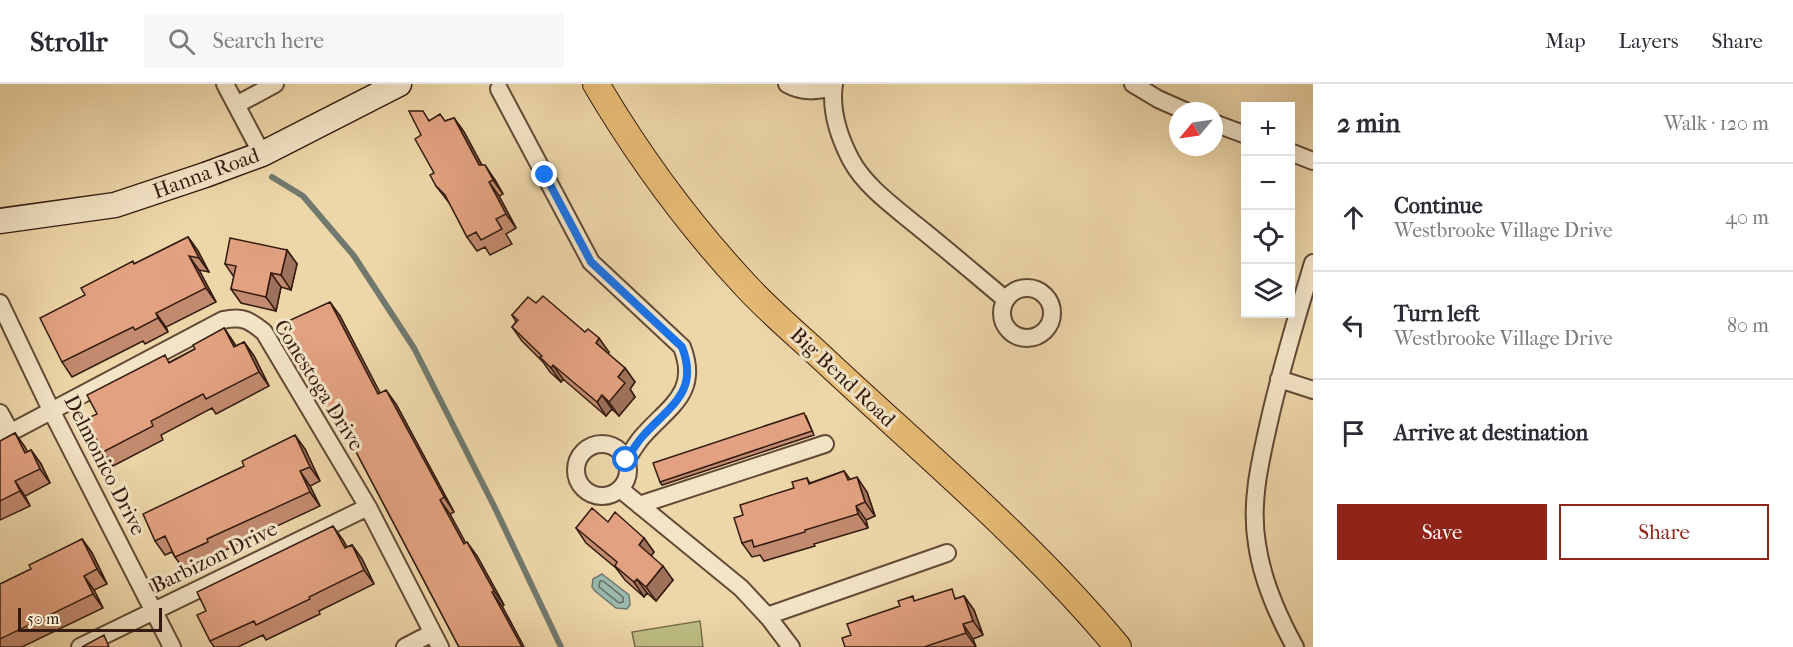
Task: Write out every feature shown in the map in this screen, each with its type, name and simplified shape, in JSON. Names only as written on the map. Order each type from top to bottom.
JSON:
[{"type":"main road","name":"Big Bend Road","points":[[596,84],[659,181],[706,241],[749,289],[1023,545],[1075,597],[1118,647]]},
{"type":"street","points":[[225,84],[262,154]]},
{"type":"street","points":[[236,105],[275,84]]},
{"type":"street","name":"Hanna Road","points":[[0,221],[115,205],[262,154],[399,84]]},
{"type":"street","points":[[787,84],[804,91],[817,91],[834,86],[833,112],[851,161],[887,201],[1005,299]]},
{"type":"street","points":[[1133,84],[1169,104]]},
{"type":"street","points":[[499,89],[591,262],[682,347],[689,363],[685,388],[674,405],[642,438],[626,460]]},
{"type":"street","points":[[1223,126],[1241,133]]},
{"type":"street","points":[[1295,154],[1313,161]]},
{"type":"street","points":[[1295,647],[1276,608],[1262,565],[1256,534],[1254,504],[1258,468],[1279,379],[1313,263]]},
{"type":"street","name":"Delmonico Drive","points":[[0,303],[52,412],[172,647]]},
{"type":"street","name":"Conestoga Drive","points":[[0,413],[5,436],[223,320],[237,317],[252,322],[264,332],[368,507],[436,640]]},
{"type":"street","points":[[1279,379],[1313,390]]},
{"type":"street","points":[[602,444],[611,445],[619,450],[626,460],[628,474],[626,482],[613,494],[604,496],[588,492],[578,479],[577,463],[586,449],[602,444]]},
{"type":"street","points":[[639,505],[825,444]]},
{"type":"street","points":[[620,489],[741,588],[791,647]]},
{"type":"street","name":"Barbizon Drive","points":[[80,647],[368,507]]},
{"type":"street","points":[[767,616],[947,553]]},
{"type":"street","points":[[405,647],[436,640]]},
{"type":"green space","points":[[700,621],[703,647],[635,647],[632,632]]},
{"type":"water","points":[[602,574],[629,595],[630,605],[627,609],[616,608],[592,587],[593,579]]},
{"type":"building","points":[[409,111],[423,111],[429,121],[440,114],[445,121],[454,118],[479,165],[485,165],[493,180],[489,182],[506,214],[496,219],[502,229],[481,240],[476,232],[467,237],[445,195],[430,175],[434,173],[415,139],[421,135]]},
{"type":"building","points":[[188,237],[199,258],[189,256],[206,288],[156,313],[158,318],[135,330],[133,327],[62,362],[40,318],[85,295],[81,288],[133,261],[134,264]]},
{"type":"building","points":[[230,238],[287,250],[281,275],[271,273],[266,297],[231,289],[236,266],[225,264]]},
{"type":"building","points":[[543,296],[585,332],[588,329],[599,338],[596,343],[625,368],[618,377],[625,383],[609,402],[602,395],[597,402],[553,365],[551,368],[512,327],[518,320],[512,315],[528,297],[536,303]]},
{"type":"building","points":[[330,302],[378,394],[386,390],[444,497],[440,500],[464,544],[467,542],[522,647],[459,647],[335,412],[331,414],[285,329],[288,326],[286,322]]},
{"type":"building","points":[[224,328],[234,347],[244,342],[259,372],[206,399],[203,394],[151,421],[153,426],[103,452],[86,419],[97,414],[87,395],[165,355],[169,363],[195,349],[193,345]]},
{"type":"building","points":[[804,413],[812,431],[660,482],[653,463]]},
{"type":"building","points":[[15,433],[25,453],[31,450],[40,469],[15,481],[20,491],[0,501],[0,441]]},
{"type":"building","points":[[295,435],[310,467],[300,471],[310,492],[207,539],[208,542],[175,557],[165,536],[155,541],[143,514],[244,466],[242,461]]},
{"type":"building","points":[[844,471],[848,480],[857,477],[865,502],[856,506],[858,514],[754,547],[752,540],[742,543],[734,518],[743,515],[740,505],[794,488],[792,482],[807,478],[809,484]]},
{"type":"building","points":[[592,508],[608,522],[615,512],[644,538],[639,545],[663,566],[646,587],[637,579],[634,582],[615,566],[617,562],[576,528]]},
{"type":"building","points":[[333,526],[345,548],[352,545],[364,570],[256,625],[254,621],[210,641],[197,615],[206,611],[197,592]]},
{"type":"building","points":[[82,539],[97,569],[84,576],[93,594],[0,639],[0,584],[31,569],[29,565]]},
{"type":"building","points":[[952,589],[955,599],[964,596],[973,621],[963,624],[966,633],[924,647],[845,647],[842,638],[851,635],[847,624],[900,606],[898,601],[913,596],[914,601]]},
{"type":"building","points":[[104,635],[109,647],[82,647]]},
{"type":"waterway","points":[[272,177],[303,196],[354,256],[414,348],[495,508],[561,647]]},
{"type":"route","points":[[545,175],[591,262],[682,347],[689,363],[685,388],[674,405],[642,438],[626,460]]}]
